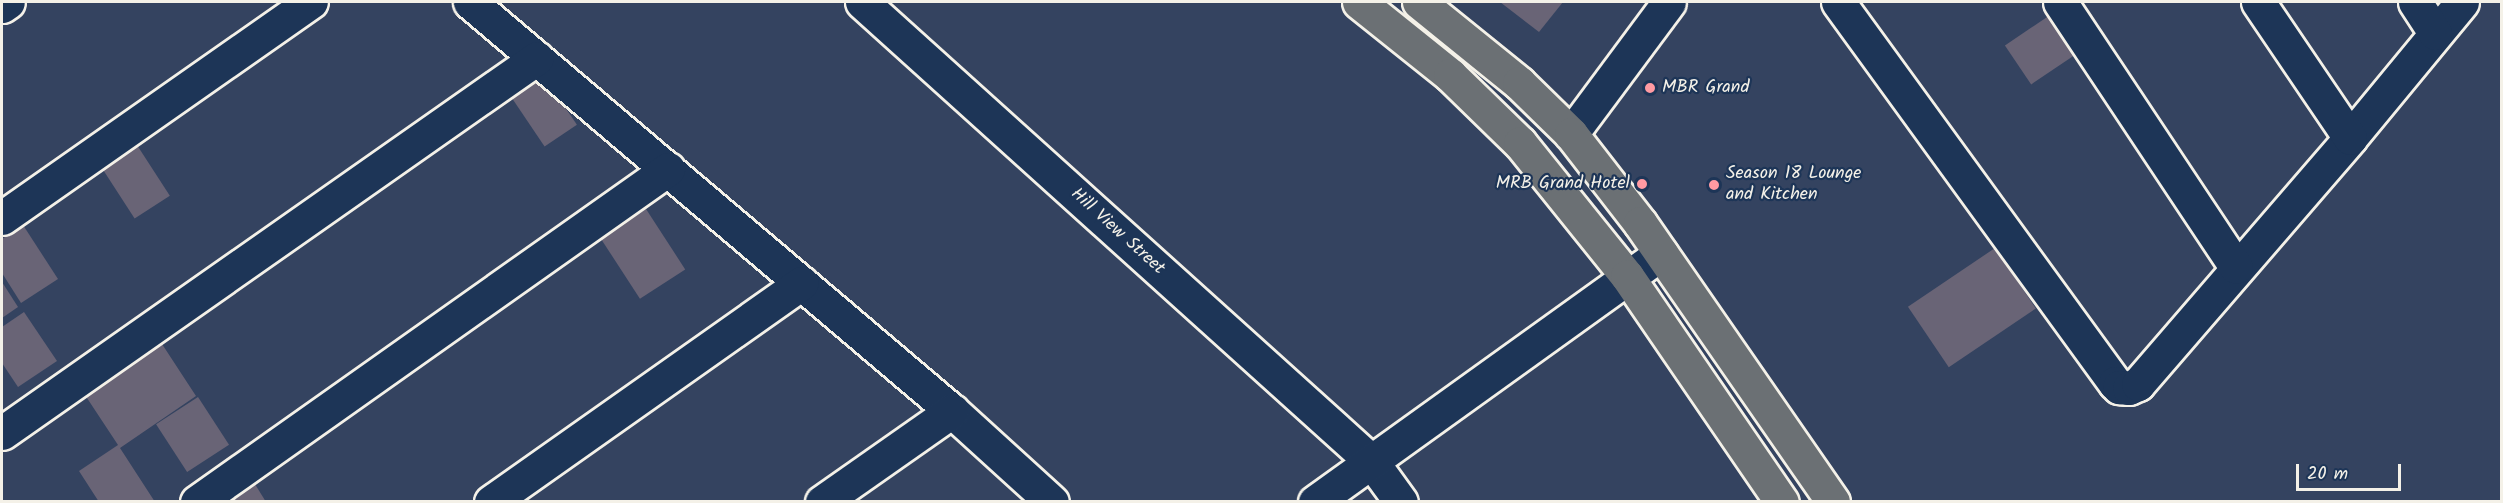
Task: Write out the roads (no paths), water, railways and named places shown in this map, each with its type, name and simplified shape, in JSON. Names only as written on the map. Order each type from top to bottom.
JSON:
[{"type":"main road","points":[[1359,2],[1450,75],[1520,143],[1627,276],[1782,501]]},
{"type":"main road","points":[[1419,2],[1519,83],[1571,134],[1661,253],[1833,501]]},
{"type":"street","points":[[2,6],[8,2]]},
{"type":"street","points":[[2,218],[311,2]]},
{"type":"street","points":[[470,2],[952,411],[1052,501]]},
{"type":"street","name":"Hill View Street","points":[[862,2],[1372,462],[1401,501]]},
{"type":"street","points":[[1571,134],[1670,2]]},
{"type":"street","points":[[1838,2],[2119,387],[2129,388],[2138,384],[2236,267],[2350,138],[2462,2]]},
{"type":"street","points":[[2060,2],[2236,267]]},
{"type":"street","points":[[2258,2],[2350,138]]},
{"type":"street","points":[[2415,2],[2435,33]]},
{"type":"street","points":[[2,433],[537,58]]},
{"type":"street","points":[[197,501],[668,169]]},
{"type":"street","points":[[1315,501],[1661,253]]},
{"type":"street","points":[[491,501],[802,283]]},
{"type":"street","points":[[822,501],[952,411]]},
{"type":"place","name":"MBR Grand","points":[[1650,88]]},
{"type":"place","name":"MRB Grand Hotel","points":[[1642,184]]},
{"type":"place","name":"Season 18 Lounge and Kitchen","points":[[1714,185]]}]
